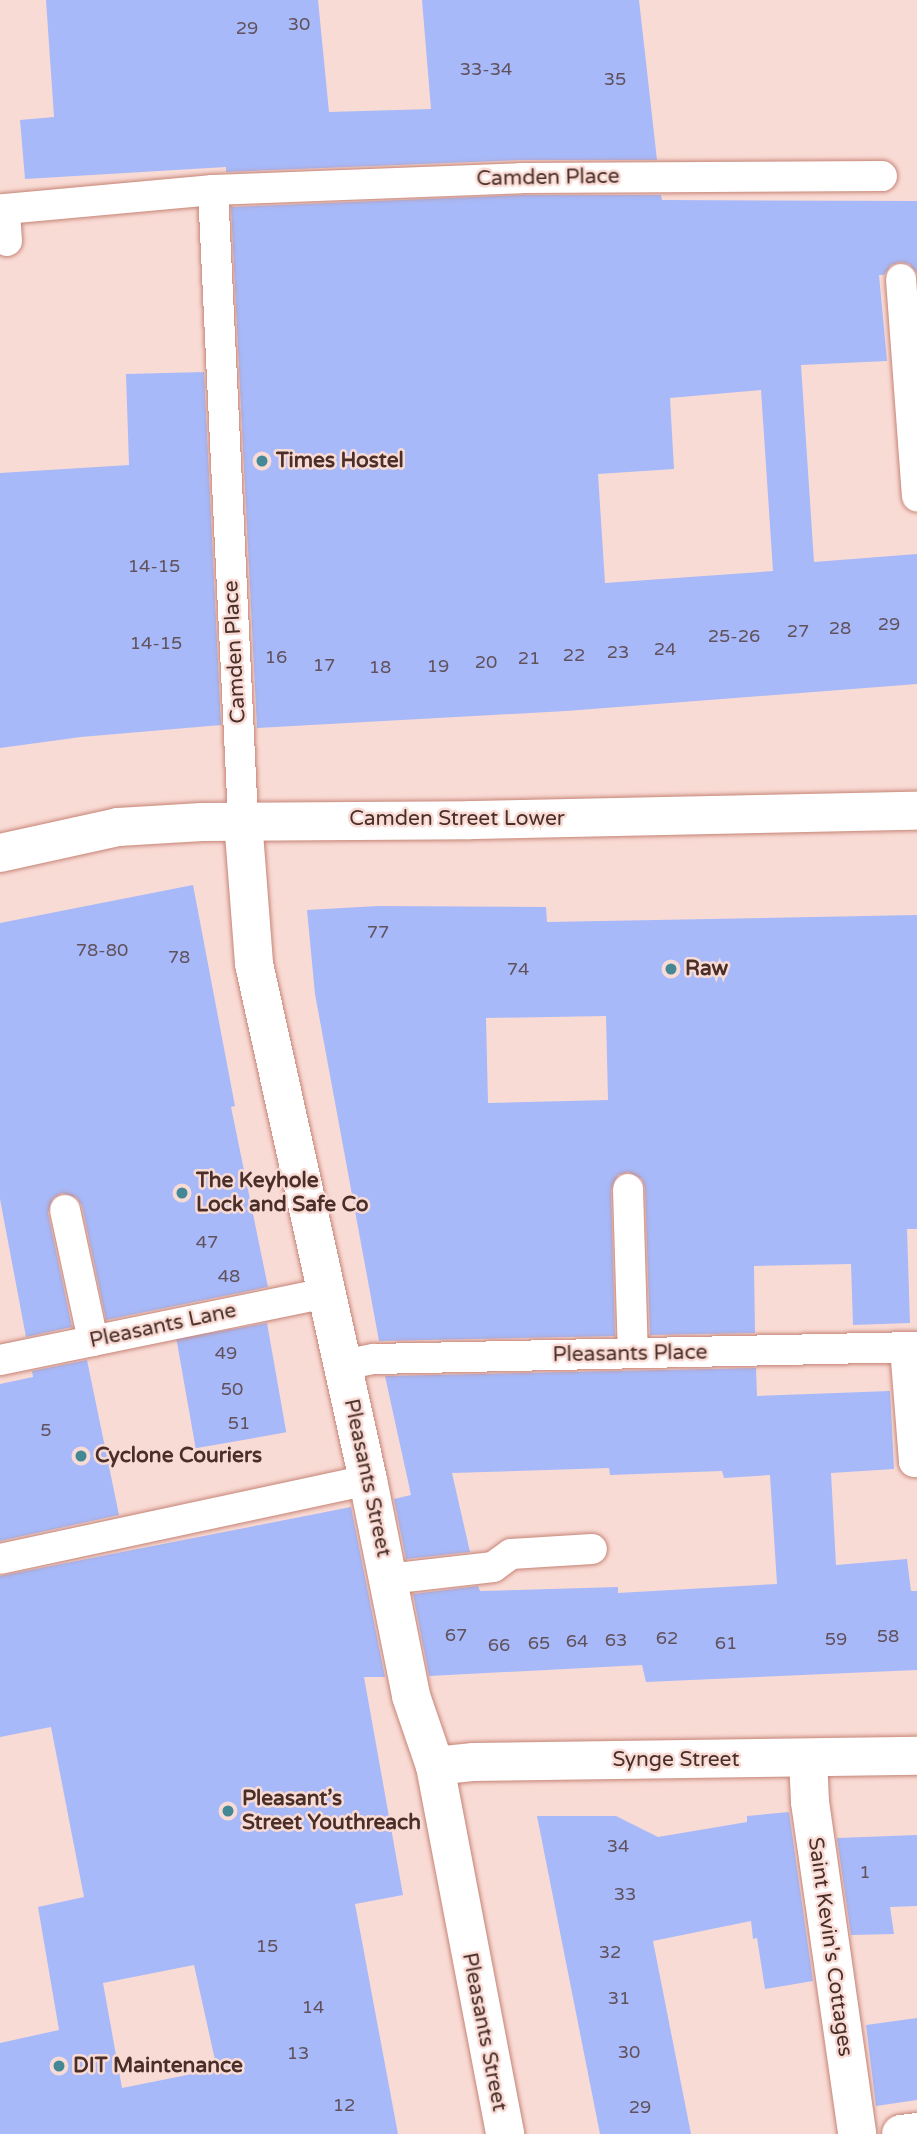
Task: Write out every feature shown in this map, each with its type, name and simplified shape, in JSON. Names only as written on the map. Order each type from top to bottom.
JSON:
[{"type":"street","name":"Camden Street Lower","points":[[0,853],[118,827],[243,820],[470,820],[917,811]]},
{"type":"street","name":"Pleasants Street","points":[[243,820],[254,964],[368,1480],[411,1696],[435,1766],[505,2134]]},
{"type":"street","name":"Synge Street","points":[[435,1766],[474,1762],[917,1756]]},
{"type":"street","name":"Saint Kevin's Cottages","points":[[808,1759],[810,1802],[857,2134]]},
{"type":"street","points":[[901,2134],[917,2132]]},
{"type":"lane","name":"Camden Place","points":[[7,241],[5,209],[213,190],[521,178],[882,176]]},
{"type":"lane","name":"Camden Place","points":[[213,190],[243,820]]},
{"type":"lane","points":[[901,279],[917,496]]},
{"type":"lane","points":[[628,1189],[633,1353]]},
{"type":"lane","points":[[65,1210],[93,1340]]},
{"type":"lane","name":"Pleasants Lane","points":[[0,1360],[326,1293]]},
{"type":"lane","points":[[911,1347],[914,1462],[917,1462]]},
{"type":"lane","name":"Pleasants Place","points":[[342,1365],[374,1359],[911,1347]]},
{"type":"lane","points":[[0,1559],[368,1480]]},
{"type":"lane","points":[[388,1579],[493,1567],[511,1554],[592,1549]]},
{"type":"building","points":[[46,0],[318,0],[329,112],[431,109],[422,0],[639,0],[657,160],[521,160],[226,172],[226,167],[25,179],[20,120],[54,117]]},
{"type":"building","points":[[521,195],[661,195],[662,200],[917,201],[917,273],[909,264],[900,262],[891,265],[884,275],[879,275],[887,361],[801,365],[814,562],[917,554],[917,684],[566,711],[257,728],[231,207]],"holes":[[[761,390],[773,571],[605,583],[598,474],[674,469],[670,398]]]},
{"type":"building","points":[[204,372],[221,725],[81,737],[0,748],[0,473],[129,465],[126,374]]},
{"type":"building","points":[[193,885],[235,1106],[231,1107],[268,1287],[106,1320],[82,1206],[77,1198],[62,1193],[53,1198],[48,1213],[72,1327],[26,1337],[0,1199],[0,923]]},
{"type":"building","points":[[378,906],[546,907],[547,922],[917,915],[917,1229],[907,1229],[910,1323],[853,1325],[851,1264],[754,1266],[755,1333],[650,1335],[645,1188],[642,1179],[628,1172],[618,1175],[611,1190],[615,1336],[379,1341],[315,994],[307,910]],"holes":[[[606,1016],[608,1100],[488,1103],[486,1018]]]},
{"type":"building","points":[[267,1323],[286,1432],[196,1448],[176,1339]]},
{"type":"building","points":[[87,1360],[119,1515],[0,1541],[0,1384],[33,1377],[32,1371]]},
{"type":"building","points":[[756,1368],[757,1396],[890,1391],[894,1469],[831,1473],[836,1565],[907,1559],[911,1591],[917,1591],[917,1670],[646,1682],[642,1665],[429,1676],[413,1594],[478,1586],[480,1591],[618,1587],[618,1593],[777,1584],[770,1475],[724,1478],[722,1471],[610,1475],[609,1468],[452,1473],[470,1552],[406,1559],[394,1499],[411,1495],[385,1376]]},
{"type":"building","points":[[351,1507],[385,1677],[364,1677],[403,1895],[355,1904],[398,2134],[0,2134],[0,2043],[59,2030],[38,1907],[84,1897],[51,1727],[0,1737],[0,1576]],"holes":[[[194,1965],[217,2069],[122,2088],[103,1983]]]},
{"type":"building","points":[[789,1812],[813,1981],[765,1989],[757,1938],[753,1939],[751,1921],[653,1941],[691,2134],[600,2134],[537,1816],[616,1816],[658,1837],[747,1822],[747,1816]]},
{"type":"building","points":[[917,1835],[917,1906],[890,1907],[894,1934],[851,1935],[837,1838]]},
{"type":"building","points":[[917,2018],[917,2100],[876,2106],[866,2025]]},
{"type":"place","name":"Times Hostel","points":[[262,461]]},
{"type":"place","name":"Raw","points":[[671,969]]},
{"type":"place","name":"The Keyhole Lock and Safe Co","points":[[182,1193]]},
{"type":"place","name":"Cyclone Couriers","points":[[81,1456]]},
{"type":"place","name":"Pleasant’s Street Youthreach","points":[[228,1811]]},
{"type":"place","name":"DIT Maintenance","points":[[59,2066]]}]
